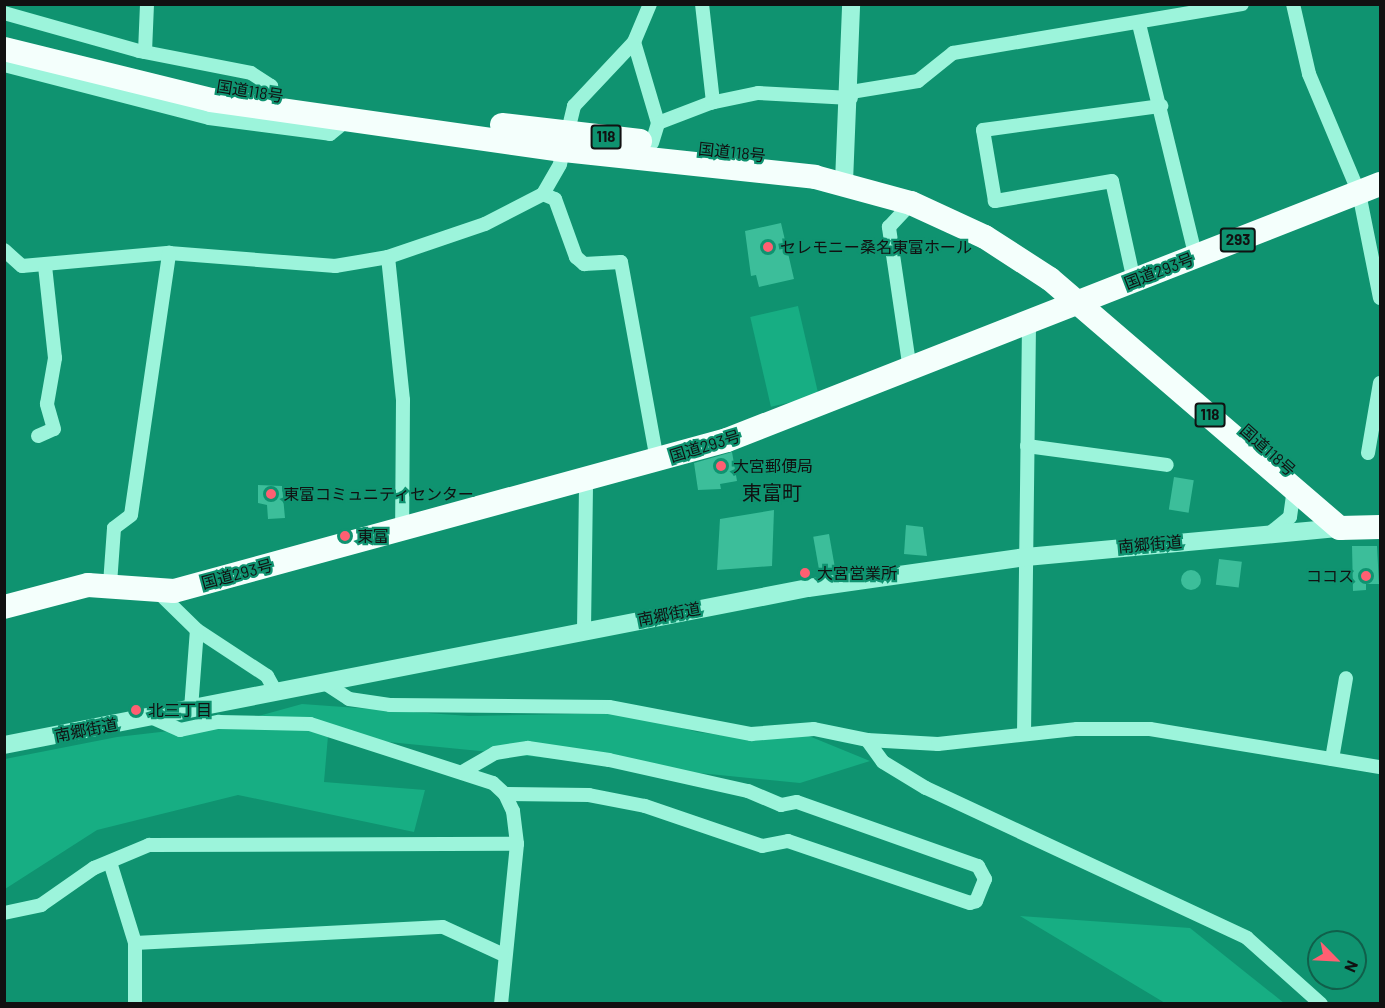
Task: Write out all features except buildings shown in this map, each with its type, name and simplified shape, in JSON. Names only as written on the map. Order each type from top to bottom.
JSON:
[{"type":"highway","name":"国道118号","points":[[4,33],[84,64],[211,100],[347,120],[565,141],[845,175],[911,202],[985,237],[1087,299],[1340,528]]},
{"type":"highway","name":"国道118号","points":[[4,49],[84,64],[565,141],[655,133],[918,189],[992,224],[1087,299],[1326,502],[1340,528]]},
{"type":"highway","name":"国道293号","points":[[4,607],[74,586],[110,584],[158,592],[402,530],[657,460],[770,425],[1370,188]]},
{"type":"highway","points":[[1340,528],[1380,527]]},
{"type":"street","points":[[146,52],[147,4]]},
{"type":"street","points":[[4,250],[22,266],[45,266],[169,253],[335,266],[388,257],[509,215],[543,194],[565,141],[574,106],[634,42],[650,4]]},
{"type":"street","points":[[702,4],[713,102]]},
{"type":"street","points":[[845,175],[851,94],[851,4]]},
{"type":"street","points":[[634,42],[655,133],[713,102],[758,93],[851,94],[918,81],[953,53],[1139,24],[1182,10],[1242,4]]},
{"type":"street","points":[[1293,4],[1309,74],[1370,188],[1380,298]]},
{"type":"street","points":[[4,13],[146,52],[251,73],[271,86],[272,94]]},
{"type":"street","points":[[1139,24],[1161,106],[1196,257]]},
{"type":"street","points":[[4,65],[119,99],[221,120],[330,134],[347,120]]},
{"type":"street","points":[[1134,281],[1112,181],[995,201],[983,130],[1161,106]]},
{"type":"street","points":[[543,194],[555,199],[576,257],[584,264],[621,262],[657,460]]},
{"type":"street","points":[[910,370],[889,227],[911,202]]},
{"type":"street","points":[[110,584],[114,528],[132,515],[169,253]]},
{"type":"street","points":[[388,257],[403,400],[402,530]]},
{"type":"street","points":[[38,436],[54,429],[47,404],[55,358],[45,266]]},
{"type":"street","points":[[1024,734],[1029,322]]},
{"type":"street","points":[[1368,453],[1380,383]]},
{"type":"street","points":[[1027,446],[1167,465]]},
{"type":"street","points":[[584,630],[586,479]]},
{"type":"street","points":[[1269,534],[1290,517],[1294,487]]},
{"type":"street","name":"南郷街道","points":[[4,745],[808,588],[1026,557],[1340,528]]},
{"type":"street","points":[[158,592],[197,630],[267,676],[276,692]]},
{"type":"street","points":[[191,709],[197,630]]},
{"type":"street","points":[[1332,759],[1346,678]]},
{"type":"street","points":[[324,682],[349,699],[427,709],[609,707],[736,732],[814,729],[867,740],[938,744],[1024,734],[1150,729],[1380,766]]},
{"type":"street","points":[[150,717],[180,730],[219,722],[310,723],[464,771],[505,794],[590,795],[645,806],[762,846],[788,841],[970,903],[976,902],[985,879],[978,866],[797,802],[781,805],[748,791],[609,760],[528,748],[495,753],[464,771]]},
{"type":"street","points":[[867,740],[883,762],[926,788],[1247,938],[1321,1004]]},
{"type":"street","points":[[501,1004],[502,954],[517,844],[505,794]]},
{"type":"street","points":[[4,913],[41,905],[110,861],[149,846],[517,844]]},
{"type":"street","points":[[110,861],[135,944],[135,1004]]},
{"type":"street","points":[[135,944],[443,927],[502,954]]},
{"type":"green space","points":[[798,306],[819,396],[771,407],[750,317]]},
{"type":"green space","points":[[302,704],[469,716],[630,713],[697,732],[760,740],[804,734],[870,761],[800,783],[328,736],[324,782],[425,790],[414,832],[238,795],[97,830],[5,889],[5,759],[117,737],[230,724]]},
{"type":"green space","points":[[1020,916],[1190,928],[1284,1003],[1165,1003]]},
{"type":"place","name":"セレモニー桑名東富ホール","points":[[768,247]]},
{"type":"place","name":"大宮郵便局","points":[[721,466]]},
{"type":"place","name":"東富コミュニティセンター","points":[[271,494]]},
{"type":"place","name":"東富","points":[[345,536]]},
{"type":"place","name":"大宮営業所","points":[[805,573]]},
{"type":"place","name":"ココス","points":[[1366,576]]},
{"type":"place","name":"北三丁目","points":[[136,710]]},
{"type":"district","name":"東富町","points":[[772,492]]}]
